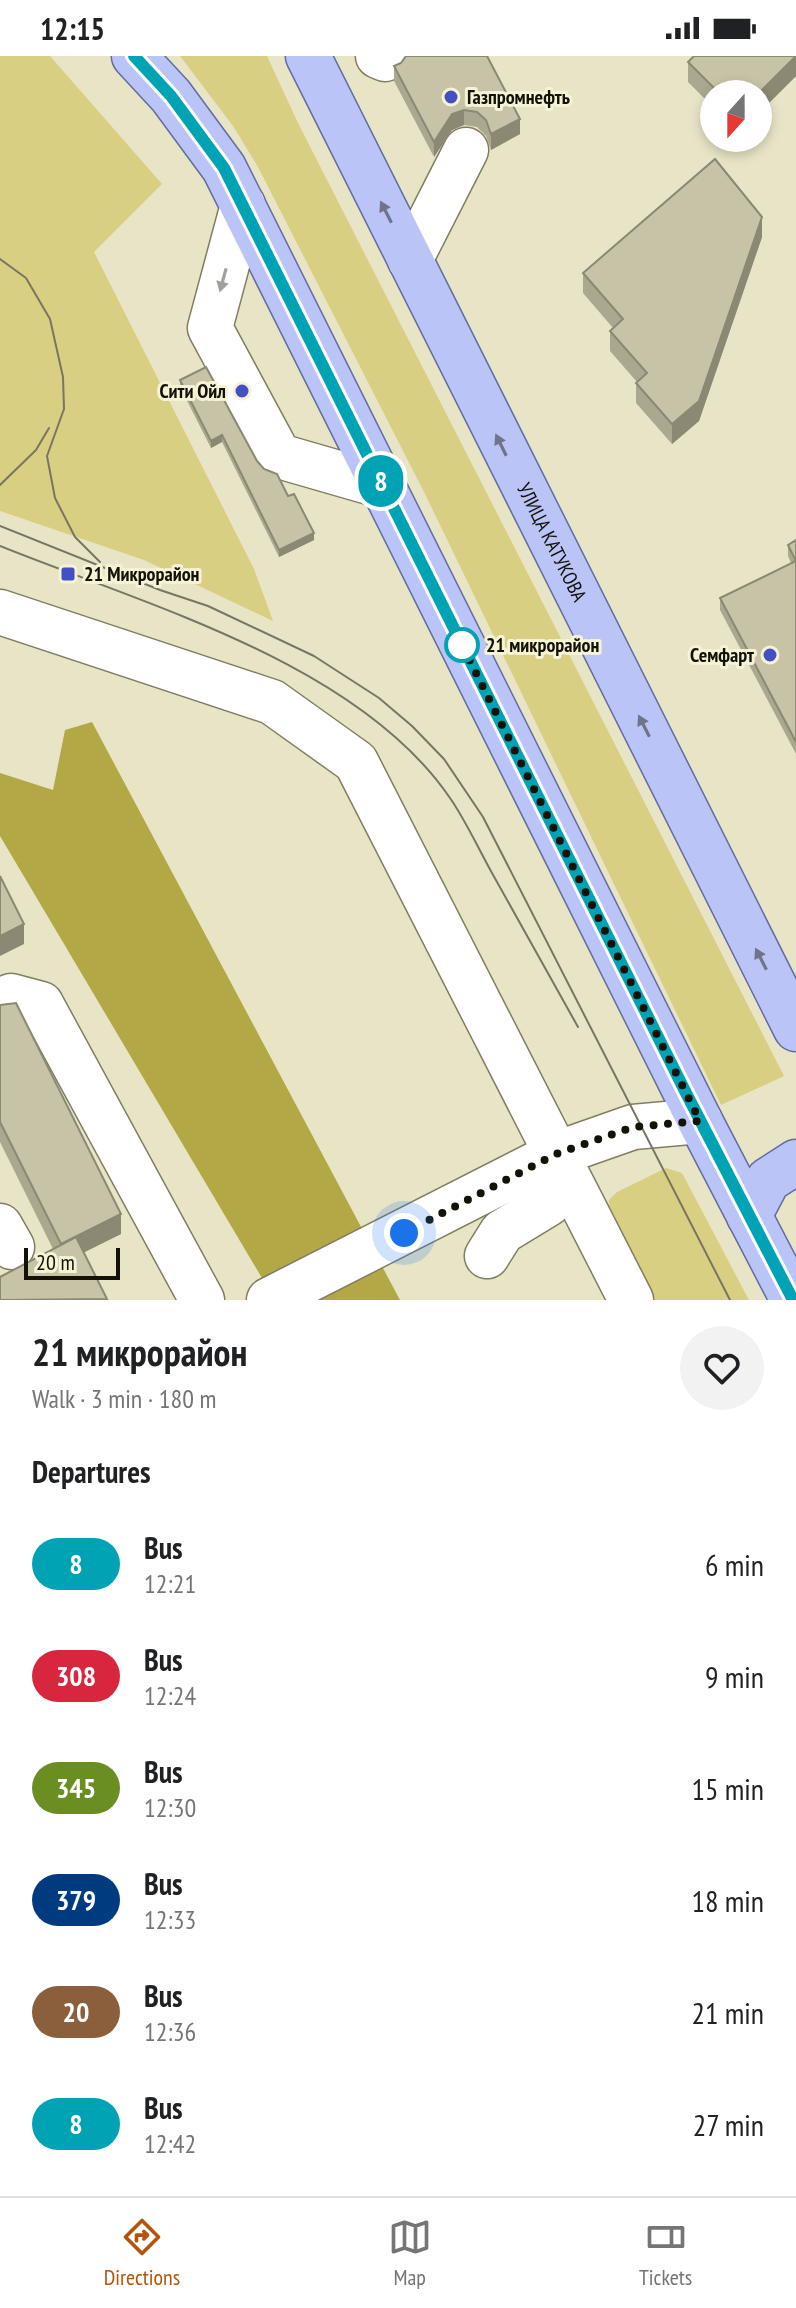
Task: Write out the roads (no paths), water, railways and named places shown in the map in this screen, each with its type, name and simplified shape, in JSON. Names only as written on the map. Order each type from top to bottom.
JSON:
[{"type":"main road","points":[[134,56],[171,96],[224,168],[700,1121],[793,1300]]},
{"type":"main road","name":"УЛИЦА КАТУКОВА","points":[[308,56],[796,1029]]},
{"type":"main road","points":[[749,1216],[768,1180],[796,1162]]},
{"type":"street","points":[[410,260],[466,150]]},
{"type":"street","points":[[243,205],[210,328],[279,456],[383,486]]},
{"type":"street","points":[[0,612],[272,702],[356,762],[631,1300]]},
{"type":"street","points":[[0,1001],[11,996],[41,1004],[202,1300]]},
{"type":"street","points":[[269,1300],[556,1154],[633,1127],[700,1121]]},
{"type":"street","points":[[487,1256],[502,1232],[548,1204],[556,1154]]},
{"type":"tram line","points":[[0,259],[26,278],[50,319],[63,377],[64,409],[47,456],[55,498],[75,537],[100,562]]},
{"type":"tram line","points":[[0,485],[36,450],[49,428]]},
{"type":"tram line","points":[[0,526],[208,606],[314,656],[379,698],[444,759],[483,817],[730,1300]]},
{"type":"tram line","points":[[0,546],[182,616],[245,644],[306,674],[361,710],[410,751],[450,798],[578,1027]]},
{"type":"place","name":"Газпромнефть","points":[[451,97]]},
{"type":"place","name":"Сити Ойл","points":[[242,391]]},
{"type":"place","name":"21 Микрорайон","points":[[68,574]]},
{"type":"place","name":"21 микрорайон","points":[[462,645]]},
{"type":"place","name":"Семфарт","points":[[770,655]]}]
